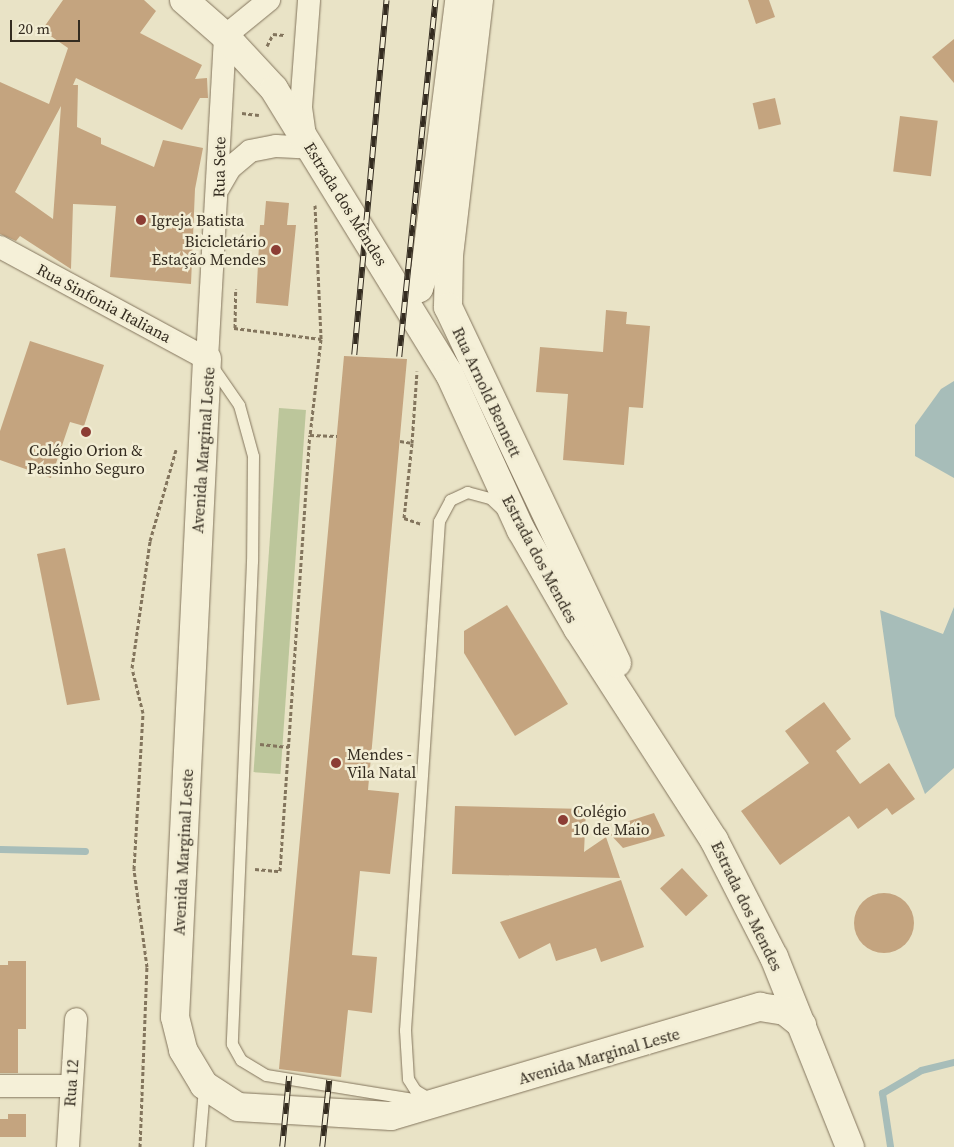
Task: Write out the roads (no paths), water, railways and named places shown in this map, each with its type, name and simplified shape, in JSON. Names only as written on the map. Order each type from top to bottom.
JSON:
[{"type":"street","name":"Estrada dos Mendes","points":[[184,0],[225,36],[274,90],[402,294],[449,373],[521,530],[578,630],[661,755],[714,840],[776,963],[850,1147]]},
{"type":"street","points":[[225,36],[269,0]]},
{"type":"street","points":[[219,187],[230,168],[250,151],[308,142],[301,107],[309,0]]},
{"type":"street","points":[[402,294],[419,288],[425,271],[459,0]]},
{"type":"street","name":"Rua Arnold Bennett","points":[[479,0],[449,255],[448,307],[661,755]]},
{"type":"street","name":"Rua Sete","points":[[207,359],[212,322],[225,36]]},
{"type":"street","name":"Rua Sinfonia Italiana","points":[[0,247],[207,359]]},
{"type":"street","name":"Avenida Marginal Leste","points":[[207,359],[175,1017],[183,1050],[204,1086],[238,1106],[257,1110],[379,1117],[760,1007]]},
{"type":"street","points":[[760,1007],[778,985],[776,963]]},
{"type":"street","points":[[760,1007],[785,1011],[802,1025]]},
{"type":"street","name":"Rua 12","points":[[68,1147],[69,1086],[76,1019]]},
{"type":"street","points":[[0,1086],[69,1086]]},
{"type":"lane","name":"Avenida Marginal Leste","points":[[207,359],[239,405],[253,456],[252,561],[230,1027],[241,1060],[266,1075],[436,1102]]},
{"type":"lane","points":[[436,1102],[415,1090],[408,1079],[405,1030],[438,530],[441,513],[450,500],[474,492],[490,498],[521,530]]},
{"type":"lane","points":[[199,1147],[204,1086]]},
{"type":"water","points":[[954,381],[954,478],[915,456],[915,425],[941,389]]},
{"type":"water","points":[[954,607],[954,768],[925,794],[895,716],[880,610],[943,634]]},
{"type":"waterway","points":[[0,849],[85,851]]},
{"type":"waterway","points":[[890,1146],[882,1093],[921,1070],[954,1062]]},
{"type":"railway","points":[[354,355],[386,0]]},
{"type":"railway","points":[[399,357],[435,0]]},
{"type":"railway","points":[[282,1147],[289,1076]]},
{"type":"railway","points":[[322,1147],[329,1080]]},
{"type":"place","name":"Igreja Batista","points":[[141,220]]},
{"type":"place","name":"Bicicletário Estação Mendes","points":[[276,250]]},
{"type":"place","name":"Colégio Orion & Passinho Seguro","points":[[86,432]]},
{"type":"place","name":"Mendes - Vila Natal","points":[[336,763]]},
{"type":"place","name":"Colégio 10 de Maio","points":[[563,820]]}]
